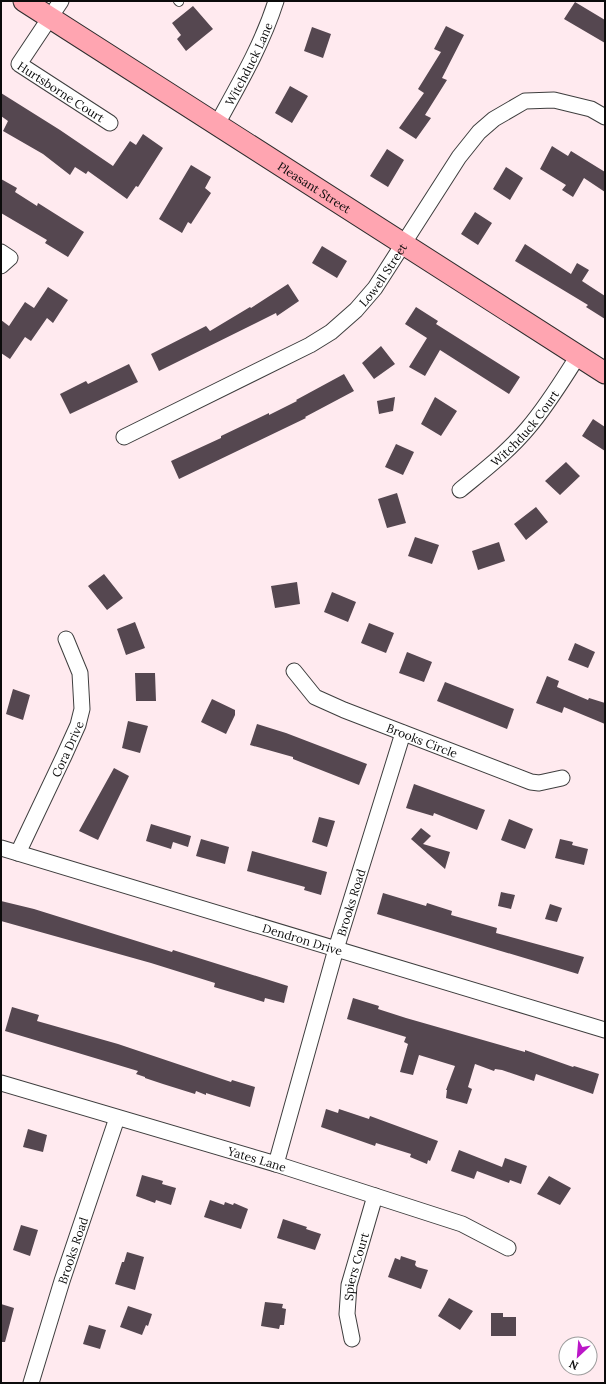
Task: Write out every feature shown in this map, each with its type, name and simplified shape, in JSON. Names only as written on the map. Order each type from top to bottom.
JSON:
[{"type":"street","name":"Pleasant Street","points":[[24,1],[56,9],[217,124],[605,373]]},
{"type":"street","name":"Witchduck Lane","points":[[217,124],[252,62],[276,1]]},
{"type":"street","name":"Hurtsborne Court","points":[[56,9],[19,64],[110,123]]},
{"type":"street","name":"Lowell Street","points":[[124,437],[310,345],[331,332],[356,310],[375,288],[459,157],[479,132],[494,119],[526,101],[554,100],[591,109],[605,116]]},
{"type":"street","points":[[1,252],[10,258],[1,266]]},
{"type":"street","name":"Witchduck Court","points":[[460,490],[499,457],[527,430],[548,403],[578,356]]},
{"type":"street","name":"Cora Drive","points":[[18,853],[78,725],[82,708],[80,673],[66,639]]},
{"type":"street","name":"Brooks Circle","points":[[294,672],[315,697],[403,733],[532,782],[539,783],[562,778]]},
{"type":"street","name":"Brooks Road","points":[[276,1164],[336,949],[403,733]]},
{"type":"street","name":"Dendron Drive","points":[[1,848],[605,1030]]},
{"type":"street","name":"Yates Lane","points":[[1,1083],[276,1164],[462,1224],[508,1248]]},
{"type":"street","name":"Brooks Road","points":[[31,1383],[62,1281],[117,1118]]},
{"type":"street","name":"Spiers Court","points":[[352,1339],[346,1314],[349,1285],[374,1196]]},
{"type":"building","points":[[575,2],[605,20],[605,43],[564,19]]},
{"type":"building","points":[[193,6],[213,29],[186,51],[177,39],[181,35],[172,23]]},
{"type":"building","points":[[446,26],[464,35],[442,78],[447,80],[425,115],[431,118],[416,139],[399,128],[424,93],[418,89],[441,52],[434,49]]},
{"type":"building","points":[[312,27],[331,34],[323,58],[304,51]]},
{"type":"building","points":[[290,86],[308,96],[292,123],[275,113]]},
{"type":"building","points":[[1,93],[60,130],[113,166],[130,141],[136,145],[143,134],[163,148],[138,187],[136,186],[127,199],[88,171],[86,174],[75,167],[70,175],[43,154],[3,131],[8,121],[1,116]]},
{"type":"building","points":[[552,146],[568,156],[571,151],[605,172],[605,192],[584,178],[573,197],[562,190],[566,185],[540,169]]},
{"type":"building","points":[[387,149],[404,160],[388,187],[370,176]]},
{"type":"building","points":[[191,165],[211,177],[205,188],[211,193],[191,224],[188,222],[182,233],[159,219]]},
{"type":"building","points":[[506,167],[523,178],[510,200],[493,189]]},
{"type":"building","points":[[1,179],[17,188],[15,192],[37,206],[38,203],[84,232],[68,257],[45,243],[47,240],[1,213]]},
{"type":"building","points":[[475,212],[492,223],[478,245],[461,234]]},
{"type":"building","points":[[525,244],[571,274],[577,263],[589,270],[582,281],[605,296],[605,319],[586,307],[588,305],[515,261]]},
{"type":"building","points":[[322,246],[347,261],[337,278],[312,263]]},
{"type":"building","points":[[288,284],[299,301],[277,316],[276,313],[159,371],[151,354],[206,326],[210,331],[250,307],[251,308]]},
{"type":"building","points":[[48,287],[68,300],[53,323],[47,318],[31,341],[25,337],[10,359],[1,353],[1,320],[9,326],[25,302],[34,308]]},
{"type":"building","points":[[416,307],[438,321],[436,324],[520,377],[509,394],[440,350],[425,376],[409,367],[427,338],[405,324]]},
{"type":"building","points":[[381,346],[395,364],[374,379],[362,363]]},
{"type":"building","points":[[129,364],[138,382],[70,414],[60,394],[86,381],[88,384]]},
{"type":"building","points":[[344,374],[354,391],[305,417],[306,418],[179,479],[171,461],[221,438],[221,436],[269,413],[269,415],[297,401],[296,400]]},
{"type":"building","points":[[395,397],[393,411],[379,414],[377,401]]},
{"type":"building","points":[[435,397],[457,411],[441,436],[421,424]]},
{"type":"building","points":[[593,419],[605,427],[605,451],[582,436]]},
{"type":"building","points":[[396,444],[414,452],[403,475],[385,467]]},
{"type":"building","points":[[566,462],[580,476],[560,495],[545,481]]},
{"type":"building","points":[[397,493],[406,523],[387,528],[378,499]]},
{"type":"building","points":[[536,507],[548,522],[526,540],[514,524]]},
{"type":"building","points":[[415,537],[439,545],[432,564],[408,556]]},
{"type":"building","points":[[499,542],[505,561],[478,570],[472,551]]},
{"type":"building","points":[[104,574],[123,598],[107,610],[88,586]]},
{"type":"building","points":[[297,582],[300,604],[275,608],[271,586]]},
{"type":"building","points":[[332,592],[356,602],[348,622],[324,612]]},
{"type":"building","points":[[135,622],[145,648],[126,655],[117,629]]},
{"type":"building","points":[[369,623],[394,633],[386,653],[361,643]]},
{"type":"building","points":[[575,643],[595,652],[588,668],[568,660]]},
{"type":"building","points":[[407,652],[432,662],[424,682],[399,673]]},
{"type":"building","points":[[135,673],[155,673],[156,701],[136,701]]},
{"type":"building","points":[[547,676],[559,681],[557,687],[588,700],[589,698],[605,703],[605,724],[564,707],[562,713],[536,703]]},
{"type":"building","points":[[445,682],[514,709],[507,729],[437,701]]},
{"type":"building","points":[[13,689],[30,695],[23,720],[6,714]]},
{"type":"building","points":[[212,699],[235,710],[235,715],[226,734],[201,722]]},
{"type":"building","points":[[128,721],[148,726],[140,753],[122,748]]},
{"type":"building","points":[[257,724],[286,733],[367,764],[359,785],[293,759],[293,757],[250,745]]},
{"type":"building","points":[[114,768],[129,776],[98,840],[79,831]]},
{"type":"building","points":[[414,784],[485,810],[477,830],[434,813],[433,816],[406,808]]},
{"type":"building","points":[[319,817],[335,821],[327,847],[312,842]]},
{"type":"building","points":[[509,819],[533,829],[525,849],[501,840]]},
{"type":"building","points":[[151,824],[191,836],[188,847],[173,842],[171,849],[146,841]]},
{"type":"building","points":[[421,828],[431,836],[423,844],[450,852],[445,869],[411,839]]},
{"type":"building","points":[[201,839],[229,847],[225,864],[196,856]]},
{"type":"building","points":[[560,839],[573,842],[572,845],[588,849],[584,865],[555,858]]},
{"type":"building","points":[[252,851],[327,872],[321,895],[304,890],[305,887],[247,871]]},
{"type":"building","points":[[501,892],[515,895],[511,909],[498,906]]},
{"type":"building","points":[[383,893],[426,906],[427,903],[452,911],[451,915],[497,928],[496,933],[584,957],[578,974],[377,914]]},
{"type":"building","points":[[1,901],[34,909],[172,952],[173,950],[288,986],[284,1003],[265,998],[264,1002],[214,987],[215,983],[151,963],[1,921]]},
{"type":"building","points":[[550,904],[562,908],[557,922],[545,919]]},
{"type":"building","points":[[353,998],[379,1006],[378,1009],[406,1018],[525,1052],[525,1050],[573,1067],[574,1066],[599,1074],[593,1094],[536,1074],[534,1081],[502,1070],[495,1069],[494,1071],[475,1064],[468,1087],[472,1089],[467,1104],[446,1098],[446,1090],[455,1066],[419,1055],[413,1075],[400,1072],[408,1044],[404,1042],[406,1037],[347,1019]]},
{"type":"building","points":[[12,1007],[39,1015],[37,1021],[118,1044],[231,1082],[232,1080],[255,1087],[250,1107],[206,1093],[206,1095],[196,1091],[195,1094],[145,1078],[136,1074],[138,1071],[5,1031]]},
{"type":"building","points":[[326,1109],[338,1113],[339,1109],[369,1119],[370,1116],[438,1141],[430,1161],[428,1160],[427,1164],[410,1157],[411,1154],[376,1143],[375,1146],[321,1127]]},
{"type":"building","points":[[28,1129],[47,1135],[43,1152],[23,1147]]},
{"type":"building","points":[[459,1150],[502,1167],[505,1158],[527,1166],[521,1184],[510,1180],[509,1183],[477,1171],[474,1179],[451,1171]]},
{"type":"building","points":[[142,1175],[163,1181],[162,1184],[176,1188],[171,1205],[156,1200],[155,1203],[136,1196]]},
{"type":"building","points":[[549,1176],[571,1188],[560,1205],[537,1194]]},
{"type":"building","points":[[210,1200],[224,1205],[225,1202],[233,1205],[234,1203],[248,1209],[241,1229],[204,1217]]},
{"type":"building","points":[[283,1219],[307,1227],[306,1229],[321,1234],[315,1250],[277,1238]]},
{"type":"building","points":[[21,1225],[38,1230],[30,1256],[13,1250]]},
{"type":"building","points":[[127,1252],[144,1257],[135,1290],[115,1284]]},
{"type":"building","points":[[401,1256],[416,1261],[415,1265],[417,1267],[428,1270],[421,1289],[388,1277],[395,1258],[400,1260]]},
{"type":"building","points":[[449,1298],[473,1311],[460,1330],[438,1316]]},
{"type":"building","points":[[265,1302],[283,1304],[282,1308],[286,1309],[284,1325],[280,1325],[279,1329],[261,1326]]},
{"type":"building","points":[[1,1304],[14,1308],[5,1342],[1,1342]]},
{"type":"building","points":[[128,1306],[152,1314],[148,1326],[146,1325],[142,1335],[120,1327]]},
{"type":"building","points":[[491,1313],[503,1313],[503,1317],[516,1317],[516,1336],[491,1336]]},
{"type":"building","points":[[89,1325],[106,1330],[100,1349],[83,1344]]}]
